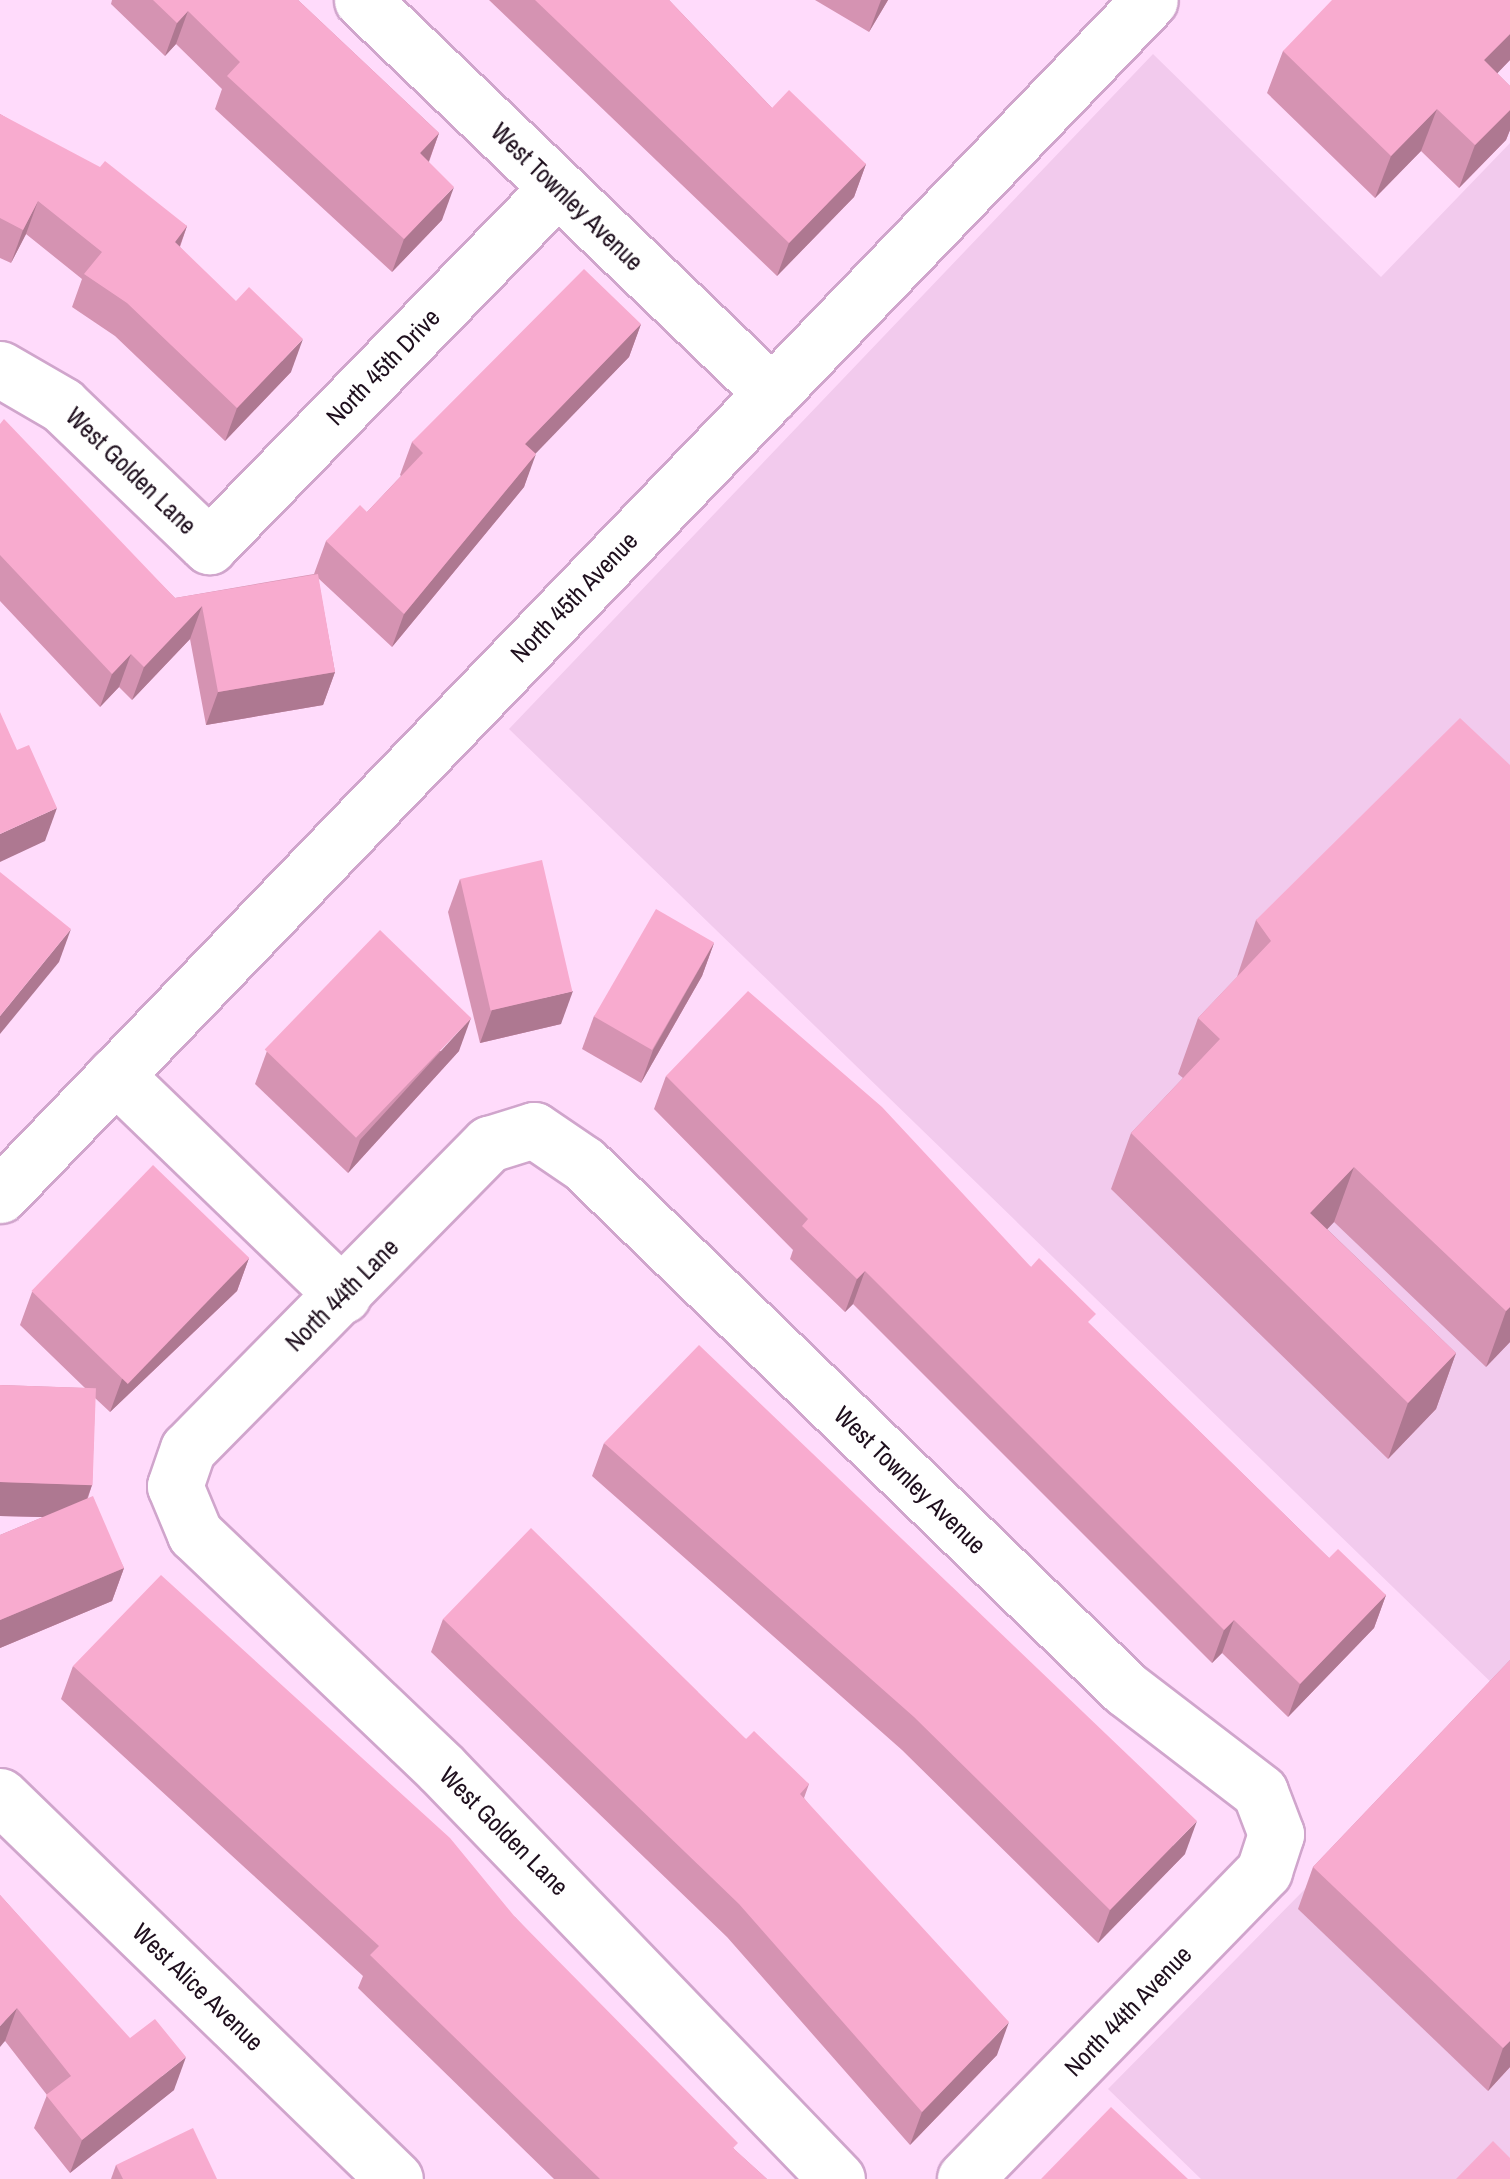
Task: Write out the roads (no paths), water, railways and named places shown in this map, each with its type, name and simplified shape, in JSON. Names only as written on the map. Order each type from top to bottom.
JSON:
[{"type":"street","name":"West Townley Avenue","points":[[362,0],[772,393]]},
{"type":"street","name":"North 45th Avenue","points":[[0,1195],[1150,0]]},
{"type":"street","name":"North 45th Drive","points":[[209,546],[557,188]]},
{"type":"street","name":"West Golden Lane","points":[[0,369],[62,405],[209,546]]},
{"type":"street","points":[[115,1075],[343,1295]]},
{"type":"street","name":"West Townley Avenue","points":[[534,1130],[584,1164],[1126,1689],[1260,1792],[1276,1834]]},
{"type":"street","name":"North 44th Lane","points":[[174,1486],[188,1448],[489,1144],[534,1130]]},
{"type":"street","name":"West Golden Lane","points":[[174,1486],[195,1534],[441,1768],[836,2179]]},
{"type":"street","name":"West Alice Avenue","points":[[0,1796],[395,2179]]},
{"type":"street","name":"North 44th Avenue","points":[[965,2179],[1264,1871],[1276,1834]]}]
